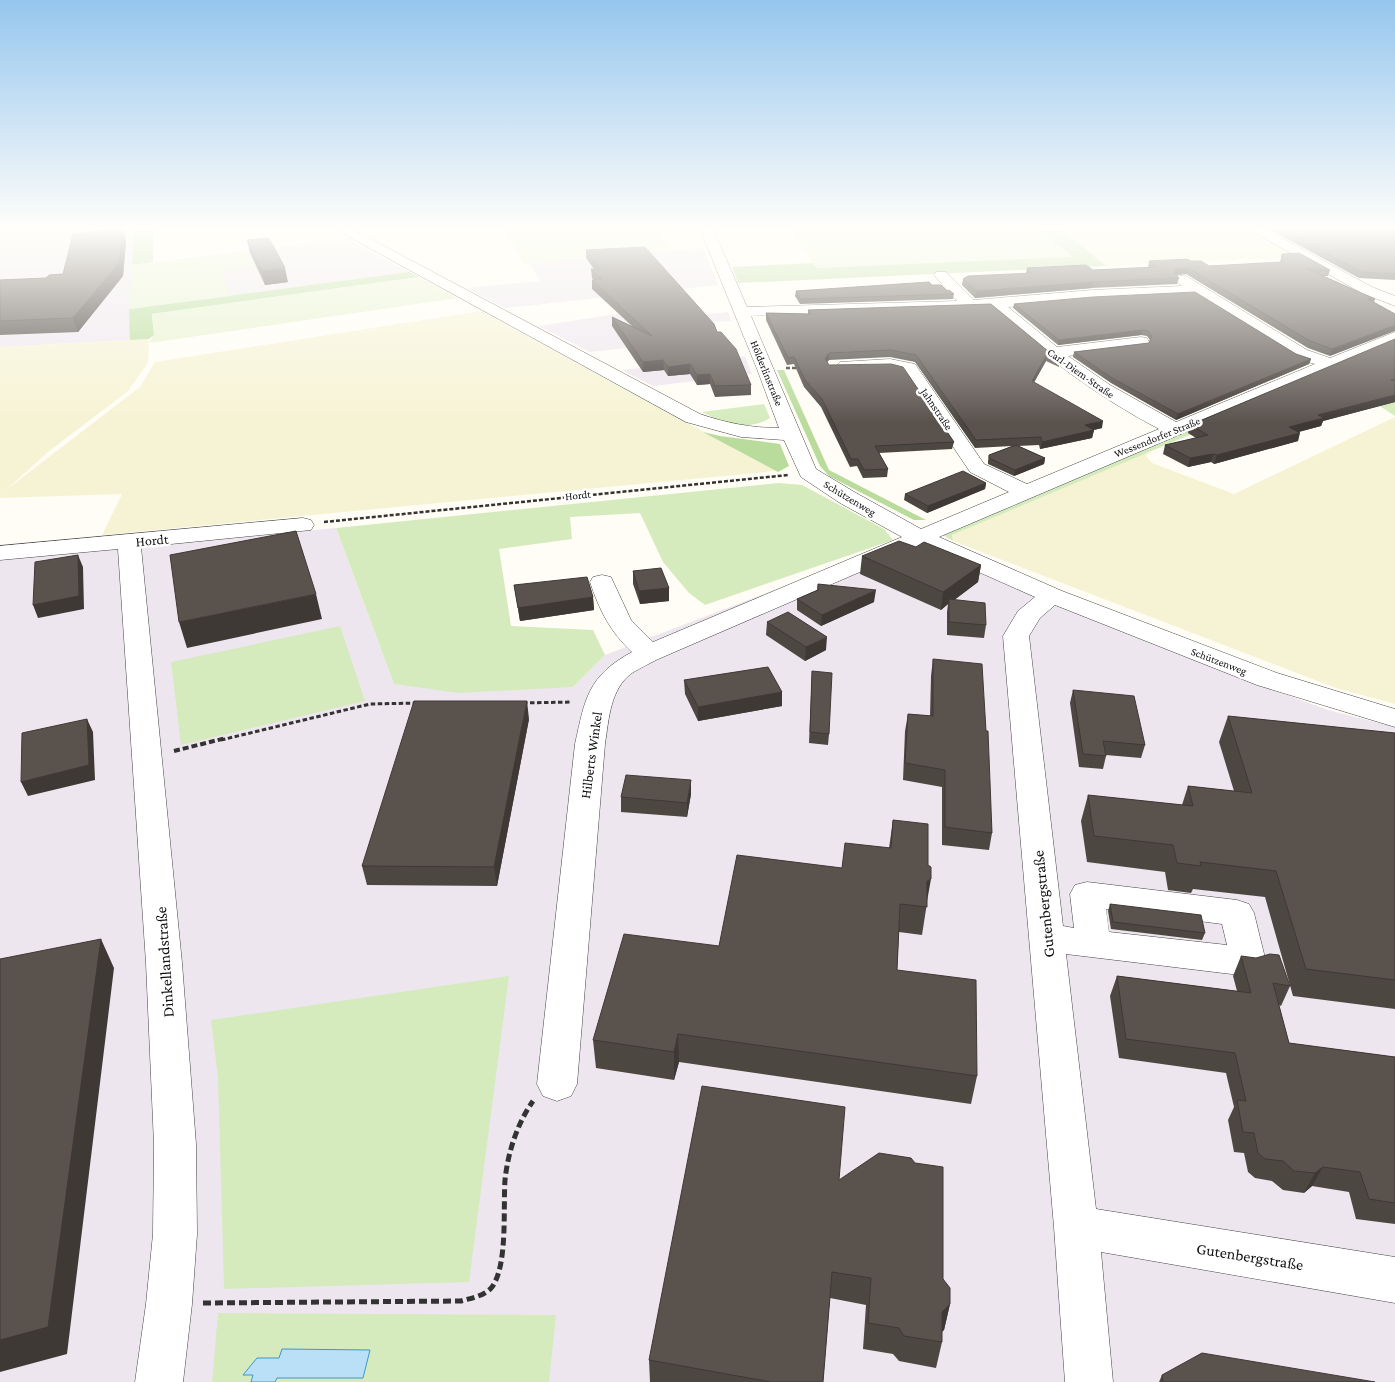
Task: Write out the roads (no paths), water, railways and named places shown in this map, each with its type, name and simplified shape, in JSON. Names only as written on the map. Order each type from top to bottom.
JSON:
[{"type":"street","points":[[461,293],[693,418],[720,428],[754,434],[790,434]]},
{"type":"street","name":"Hölderlinstraße","points":[[734,293],[766,369],[790,434]]},
{"type":"street","points":[[959,293],[970,305]]},
{"type":"street","points":[[742,312],[995,304],[1135,293]]},
{"type":"street","points":[[1202,293],[1301,354],[1332,364]]},
{"type":"street","points":[[1376,293],[1395,301]]},
{"type":"street","name":"Carl-Diem-Straße","points":[[995,304],[1050,353],[1136,410],[1176,430]]},
{"type":"street","name":"Wessendorfer Straße","points":[[919,537],[1395,337]]},
{"type":"street","points":[[1050,353],[1141,342]]},
{"type":"street","name":"Jahnstraße","points":[[835,366],[890,364],[910,368],[977,468],[1026,492]]},
{"type":"street","name":"Schützenweg","points":[[790,434],[808,473],[848,498],[919,537],[1053,596],[1267,679],[1395,718]]},
{"type":"street","name":"Hordt","points":[[0,553],[314,523]]},
{"type":"street","name":"Hilberts Winkel","points":[[557,1084],[590,744],[598,702],[609,682],[622,668],[650,653],[919,537]]},
{"type":"street","name":"Dinkellandstraße","points":[[129,542],[164,963],[176,1144],[175,1234],[169,1304],[159,1382]]},
{"type":"street","points":[[602,582],[621,627],[634,641],[650,653]]},
{"type":"street","name":"Gutenbergstraße","points":[[1053,596],[1034,608],[1024,619],[1016,636],[1076,1227],[1089,1382]]},
{"type":"street","points":[[1047,938],[1093,943]]},
{"type":"street","name":"Gutenbergstraße","points":[[1076,1227],[1395,1280]]},
{"type":"water","points":[[282,1349],[370,1350],[363,1378],[277,1378],[275,1382],[251,1382],[253,1375],[243,1375],[257,1358],[279,1358]]}]
